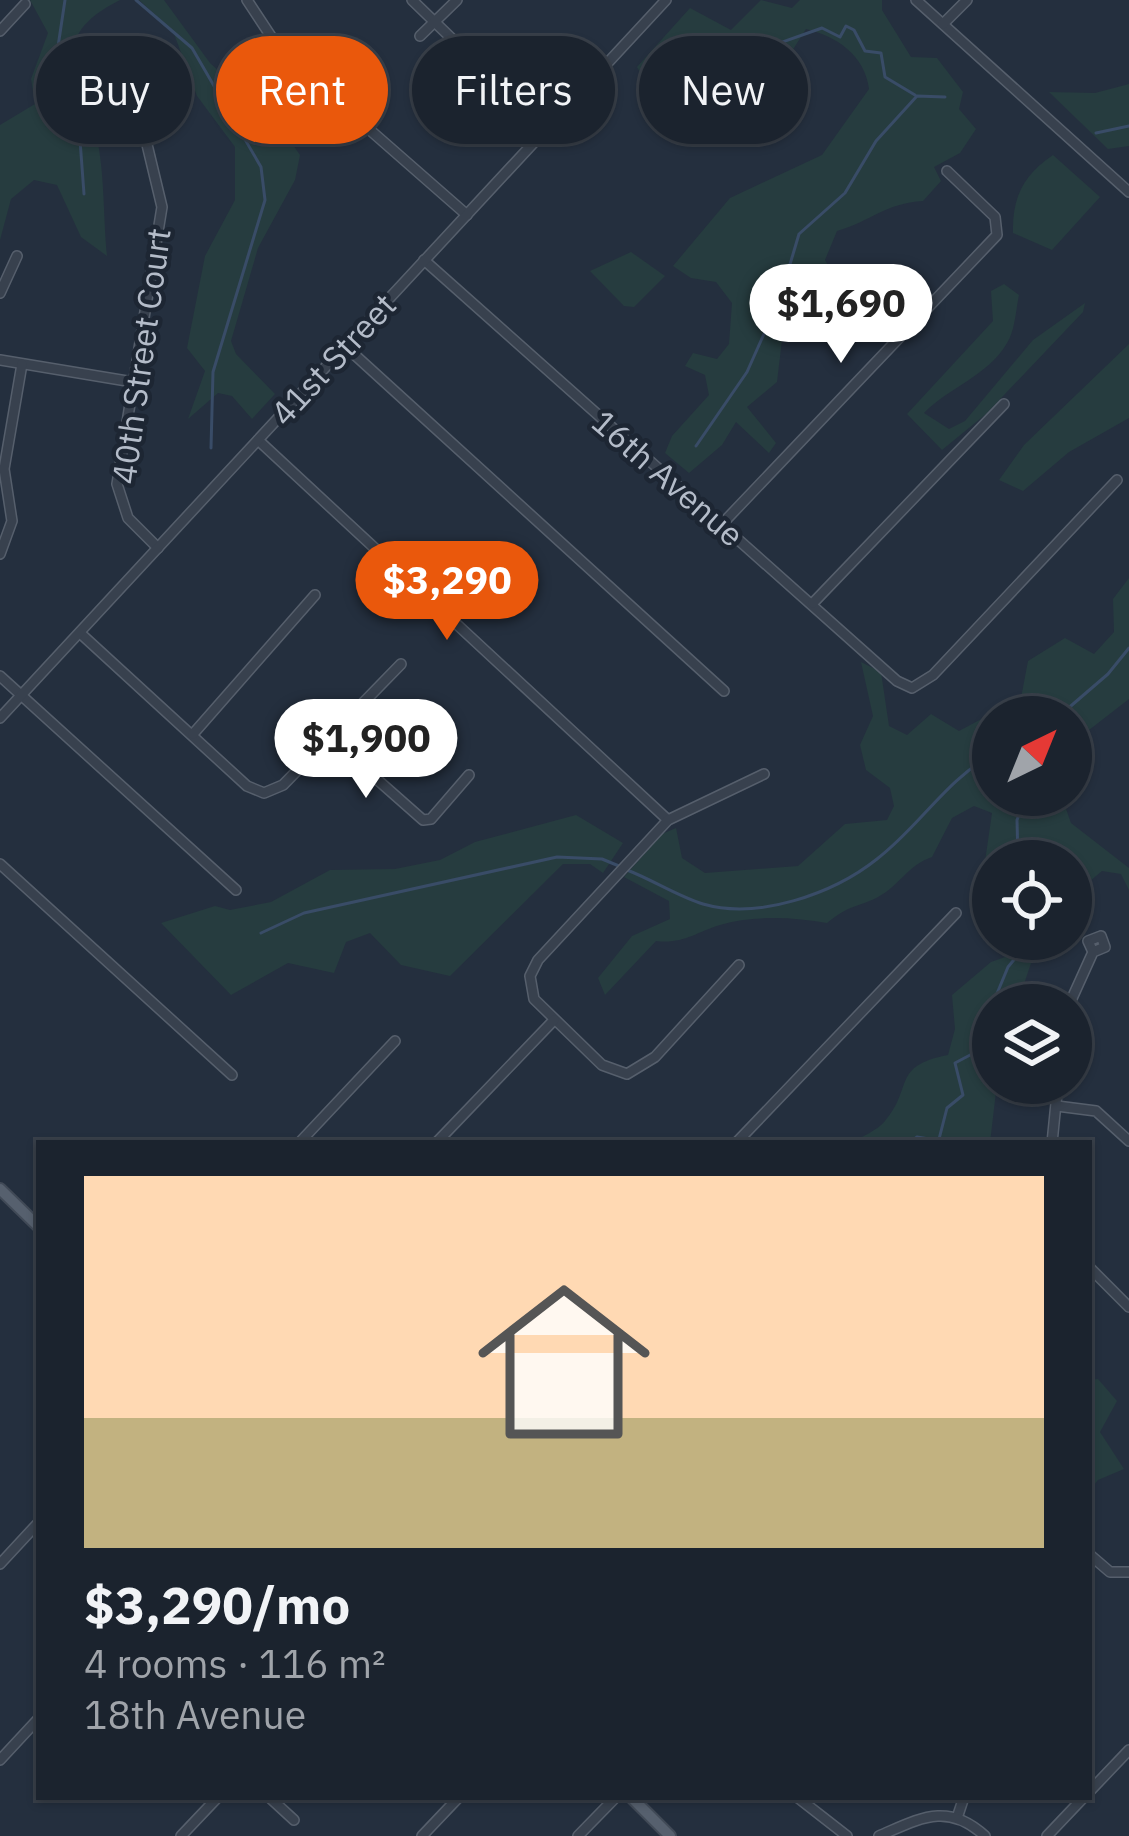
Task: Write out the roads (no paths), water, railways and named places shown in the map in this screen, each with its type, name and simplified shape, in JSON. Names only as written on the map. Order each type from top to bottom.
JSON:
[{"type":"main road","points":[[0,1189],[36,1224]]},
{"type":"main road","points":[[634,1800],[670,1836]]},
{"type":"street","points":[[247,0],[282,53],[467,214]]},
{"type":"street","points":[[412,0],[449,36]]},
{"type":"street","points":[[420,36],[457,0]]},
{"type":"street","name":"41st Street","points":[[615,55],[666,0]]},
{"type":"street","points":[[916,0],[1129,192]]},
{"type":"street","points":[[943,25],[967,0]]},
{"type":"street","points":[[0,31],[25,4]]},
{"type":"street","name":"40th Street Court","points":[[147,144],[162,206],[117,484],[128,518],[158,548]]},
{"type":"street","name":"41st Street","points":[[0,718],[533,144]]},
{"type":"street","points":[[722,524],[993,240],[999,226],[946,171]]},
{"type":"street","points":[[0,293],[16,256]]},
{"type":"street","name":"16th Avenue","points":[[424,260],[897,681],[916,688],[1117,480]]},
{"type":"street","points":[[345,346],[724,691]]},
{"type":"street","points":[[0,360],[133,382]]},
{"type":"street","points":[[0,554],[12,520],[2,480],[3,459],[22,364]]},
{"type":"street","points":[[812,603],[1004,404]]},
{"type":"street","points":[[258,440],[668,820]]},
{"type":"street","points":[[193,734],[315,596]]},
{"type":"street","points":[[80,633],[247,786],[264,793],[283,785],[400,664]]},
{"type":"street","points":[[0,676],[236,890]]},
{"type":"street","points":[[328,737],[427,820],[470,775]]},
{"type":"street","points":[[739,965],[655,1057],[633,1073],[612,1071],[554,1020],[534,999],[530,976],[538,960],[668,820],[764,774]]},
{"type":"street","points":[[0,864],[232,1075]]},
{"type":"street","points":[[739,1140],[956,913]]},
{"type":"street","points":[[1079,984],[1093,952]]},
{"type":"street","points":[[439,1140],[554,1020]]},
{"type":"street","points":[[302,1140],[395,1041]]},
{"type":"street","points":[[1052,1140],[1057,1106],[1096,1111],[1129,1141]]},
{"type":"street","points":[[1092,1270],[1129,1307]]},
{"type":"street","points":[[0,1564],[36,1525]]},
{"type":"street","points":[[1092,1556],[1125,1574]]},
{"type":"street","points":[[0,1760],[36,1721]]},
{"type":"street","points":[[1092,1788],[1129,1750]]},
{"type":"street","points":[[181,1836],[215,1800]]},
{"type":"street","points":[[272,1800],[294,1820]]},
{"type":"street","points":[[422,1836],[456,1800]]},
{"type":"street","points":[[578,1836],[613,1800]]},
{"type":"street","points":[[801,1800],[847,1836]]},
{"type":"street","points":[[957,1818],[963,1800]]},
{"type":"street","points":[[1047,1836],[1080,1800]]},
{"type":"street","points":[[879,1836],[920,1816],[957,1818],[985,1836]]},
{"type":"waterway","points":[[65,0],[56,60],[64,79],[60,100],[78,113],[84,194]]},
{"type":"waterway","points":[[136,0],[192,48],[261,167],[265,200],[213,372],[211,448]]},
{"type":"waterway","points":[[799,36],[822,28],[840,37],[846,26],[854,30],[865,51],[881,53],[885,77],[915,95]]},
{"type":"waterway","points":[[696,446],[747,372],[780,298],[799,234],[845,193],[876,141],[917,96],[945,97]]},
{"type":"waterway","points":[[1096,133],[1129,126]]},
{"type":"waterway","points":[[1082,696],[1129,648]]},
{"type":"waterway","points":[[627,870],[693,901],[724,908],[794,901],[839,883],[877,859],[972,768]]},
{"type":"waterway","points":[[1017,840],[1019,816]]},
{"type":"waterway","points":[[261,933],[304,913],[557,857],[602,859],[619,866]]},
{"type":"waterway","points":[[939,1140],[947,1108],[963,1095],[955,1063],[972,1054],[1014,960]]},
{"type":"waterway","points":[[913,1140],[935,1140]]}]
